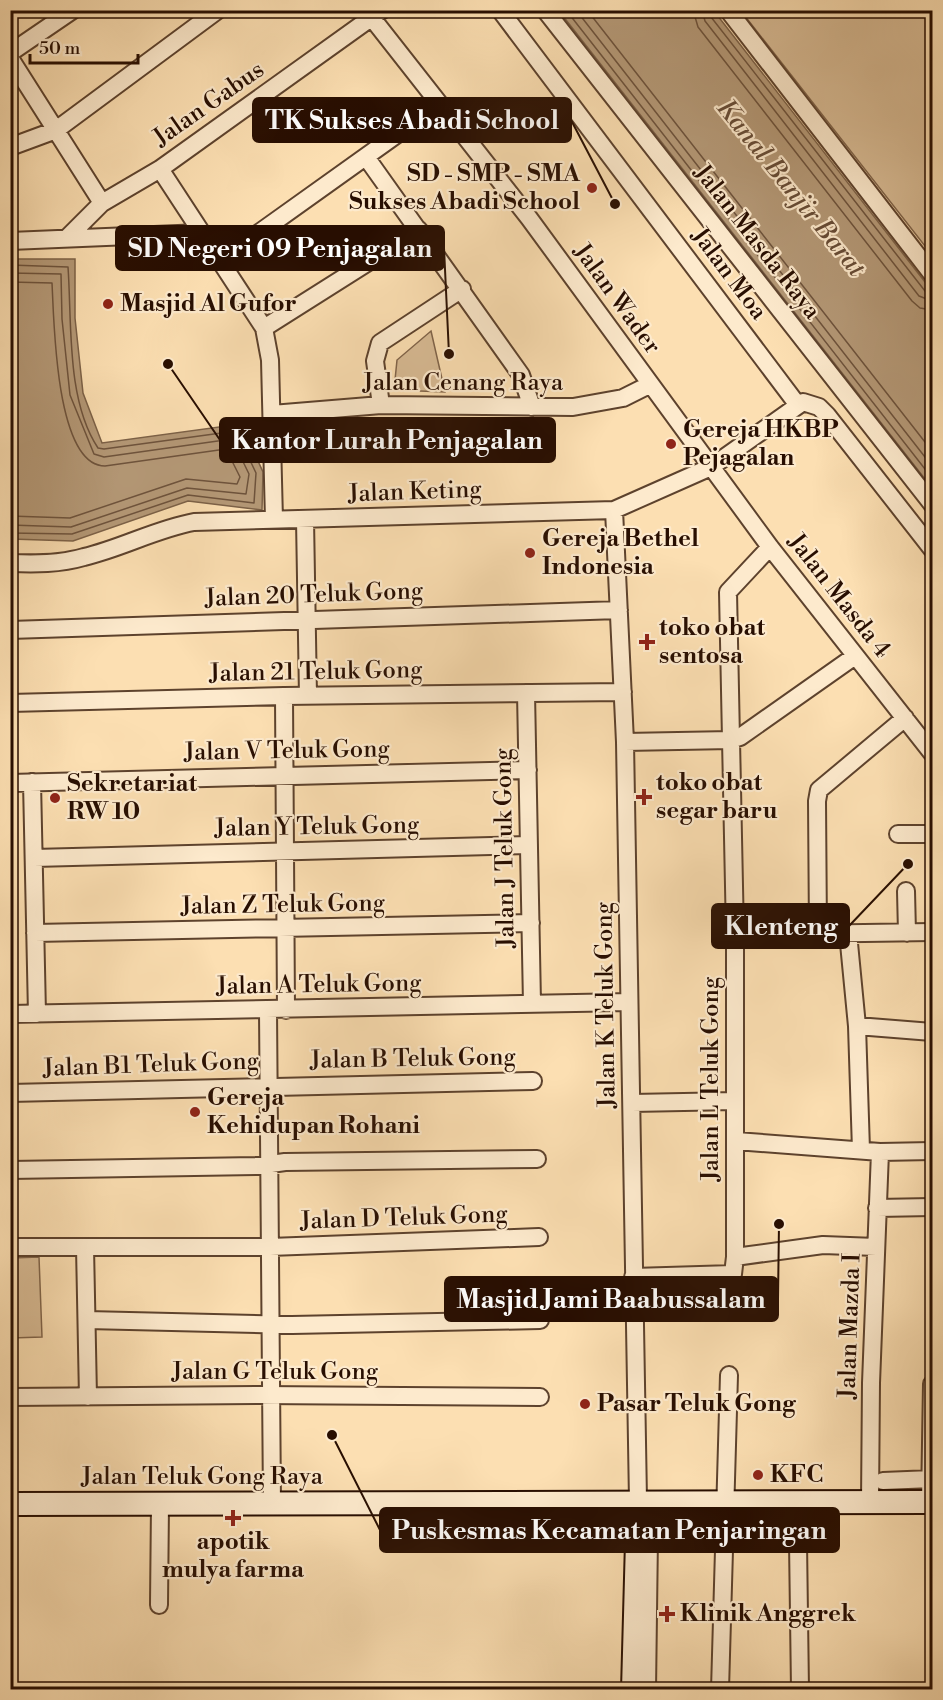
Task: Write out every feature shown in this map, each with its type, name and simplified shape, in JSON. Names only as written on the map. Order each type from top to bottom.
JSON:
[{"type":"main road","points":[[633,1689],[638,1502]]},
{"type":"main road","name":"Jalan Teluk Gong Raya","points":[[10,1503],[931,1502]]},
{"type":"street","points":[[10,53],[73,10]]},
{"type":"street","points":[[10,147],[56,130],[219,10]]},
{"type":"street","name":"Jalan Moa","points":[[500,10],[797,404]]},
{"type":"street","name":"Jalan Masda Raya","points":[[545,10],[933,504]]},
{"type":"street","points":[[728,10],[933,274]]},
{"type":"street","name":"Jalan Wader","points":[[377,14],[438,105],[529,218],[711,467]]},
{"type":"street","name":"Jalan Gabus","points":[[66,239],[102,202],[159,169],[377,14]]},
{"type":"street","points":[[10,58],[102,202]]},
{"type":"street","points":[[221,260],[438,105]]},
{"type":"street","points":[[366,157],[521,375],[532,407]]},
{"type":"street","points":[[159,169],[264,328],[270,360],[274,520]]},
{"type":"street","points":[[264,328],[419,230]]},
{"type":"street","points":[[10,241],[202,233]]},
{"type":"street","points":[[381,405],[375,361],[380,343],[462,289]]},
{"type":"street","name":"Jalan Cenang Raya","points":[[272,414],[381,405],[532,407],[590,405],[623,398],[649,385]]},
{"type":"street","points":[[797,404],[803,402],[819,407],[933,549]]},
{"type":"street","name":"Jalan Keting","points":[[10,563],[54,563],[85,557],[174,526],[194,522],[614,510],[711,467],[797,404]]},
{"type":"street","name":"Jalan Masda 4","points":[[711,467],[770,547],[933,753]]},
{"type":"street","name":"Jalan K Teluk Gong","points":[[614,510],[625,742],[638,1502]]},
{"type":"street","points":[[304,519],[308,696]]},
{"type":"street","name":"Jalan L Teluk Gong","points":[[734,1265],[735,935],[728,592],[770,547]]},
{"type":"street","name":"Jalan 20 Teluk Gong","points":[[10,630],[619,610]]},
{"type":"street","points":[[625,742],[731,740],[762,723],[855,656]]},
{"type":"street","name":"Jalan 21 Teluk Gong","points":[[10,703],[284,696],[623,692]]},
{"type":"street","name":"Jalan J Teluk Gong","points":[[526,693],[532,1003]]},
{"type":"street","points":[[284,696],[286,1010]]},
{"type":"street","points":[[818,933],[817,801],[819,789],[905,718]]},
{"type":"street","name":"Jalan V Teluk Gong","points":[[10,783],[528,770]]},
{"type":"street","points":[[32,782],[37,1014]]},
{"type":"street","points":[[898,834],[933,834]]},
{"type":"street","name":"Jalan Y Teluk Gong","points":[[34,858],[529,845]]},
{"type":"street","points":[[906,891],[907,933]]},
{"type":"street","name":"Jalan Z Teluk Gong","points":[[35,933],[531,923]]},
{"type":"street","points":[[735,935],[933,932]]},
{"type":"street","points":[[848,933],[857,1026],[861,1150]]},
{"type":"street","name":"Jalan A Teluk Gong","points":[[10,1014],[268,1011],[629,1002]]},
{"type":"street","points":[[268,1011],[272,1504]]},
{"type":"street","points":[[857,1026],[933,1032]]},
{"type":"street","name":"Jalan B Teluk Gong","points":[[293,1085],[533,1081]]},
{"type":"street","name":"Jalan B1 Teluk Gong","points":[[10,1093],[293,1085]]},
{"type":"street","points":[[632,1103],[735,1101]]},
{"type":"street","points":[[736,1141],[880,1152],[933,1151]]},
{"type":"street","name":"Jalan Mazda I","points":[[870,1502],[880,1152]]},
{"type":"street","points":[[10,1170],[537,1159]]},
{"type":"street","points":[[877,1208],[933,1207]]},
{"type":"street","name":"Jalan D Teluk Gong","points":[[10,1247],[270,1247],[539,1237]]},
{"type":"street","points":[[633,1277],[734,1265],[823,1245],[876,1247]]},
{"type":"street","points":[[85,1247],[88,1397]]},
{"type":"street","points":[[87,1320],[271,1324],[540,1320]]},
{"type":"street","points":[[720,1689],[729,1375]]},
{"type":"street","points":[[931,1502],[933,1384]]},
{"type":"street","name":"Jalan G Teluk Gong","points":[[10,1397],[271,1395],[540,1397]]},
{"type":"street","points":[[883,1481],[931,1479]]},
{"type":"street","points":[[159,1605],[160,1504]]},
{"type":"street","points":[[647,1689],[649,1536],[725,1539],[788,1538],[798,1542],[800,1689]]},
{"type":"shaded area","points":[[741,11],[932,11],[932,255]]},
{"type":"shaded area","points":[[431,331],[445,392],[394,390],[397,360]]},
{"type":"shaded area","points":[[39,1257],[42,1337],[11,1338],[11,1258]]},
{"type":"water","name":"Kanal Banjir Barat","points":[[559,11],[714,11],[932,291],[932,488]]},
{"type":"water","points":[[11,259],[75,259],[75,318],[83,393],[102,443],[241,424],[263,472],[262,510],[188,501],[73,541],[11,539]]},
{"type":"place","name":"SD - SMP - SMA Sukses Abadi School","points":[[592,188]]},
{"type":"place","name":"TK Sukses Abadi School","points":[[615,204]]},
{"type":"place","name":"Masjid Al Gufor","points":[[108,304]]},
{"type":"place","name":"SD Negeri 09 Penjagalan","points":[[449,354]]},
{"type":"place","name":"Kantor Lurah Penjagalan","points":[[168,364]]},
{"type":"place","name":"Gereja HKBP Pejagalan","points":[[671,444]]},
{"type":"place","name":"Gereja Bethel Indonesia","points":[[530,553]]},
{"type":"place","name":"toko obat sentosa","points":[[647,642]]},
{"type":"place","name":"toko obat segar baru","points":[[644,797]]},
{"type":"place","name":"Sekretariat RW 10","points":[[55,798]]},
{"type":"place","name":"Klenteng","points":[[908,864]]},
{"type":"place","name":"Gereja Kehidupan Rohani","points":[[195,1112]]},
{"type":"place","name":"Masjid Jami Baabussalam","points":[[779,1224]]},
{"type":"place","name":"Pasar Teluk Gong","points":[[585,1404]]},
{"type":"place","name":"Puskesmas Kecamatan Penjaringan","points":[[332,1435]]},
{"type":"place","name":"KFC","points":[[758,1475]]},
{"type":"place","name":"apotik mulya farma","points":[[233,1518]]},
{"type":"place","name":"Klinik Anggrek","points":[[667,1614]]}]
